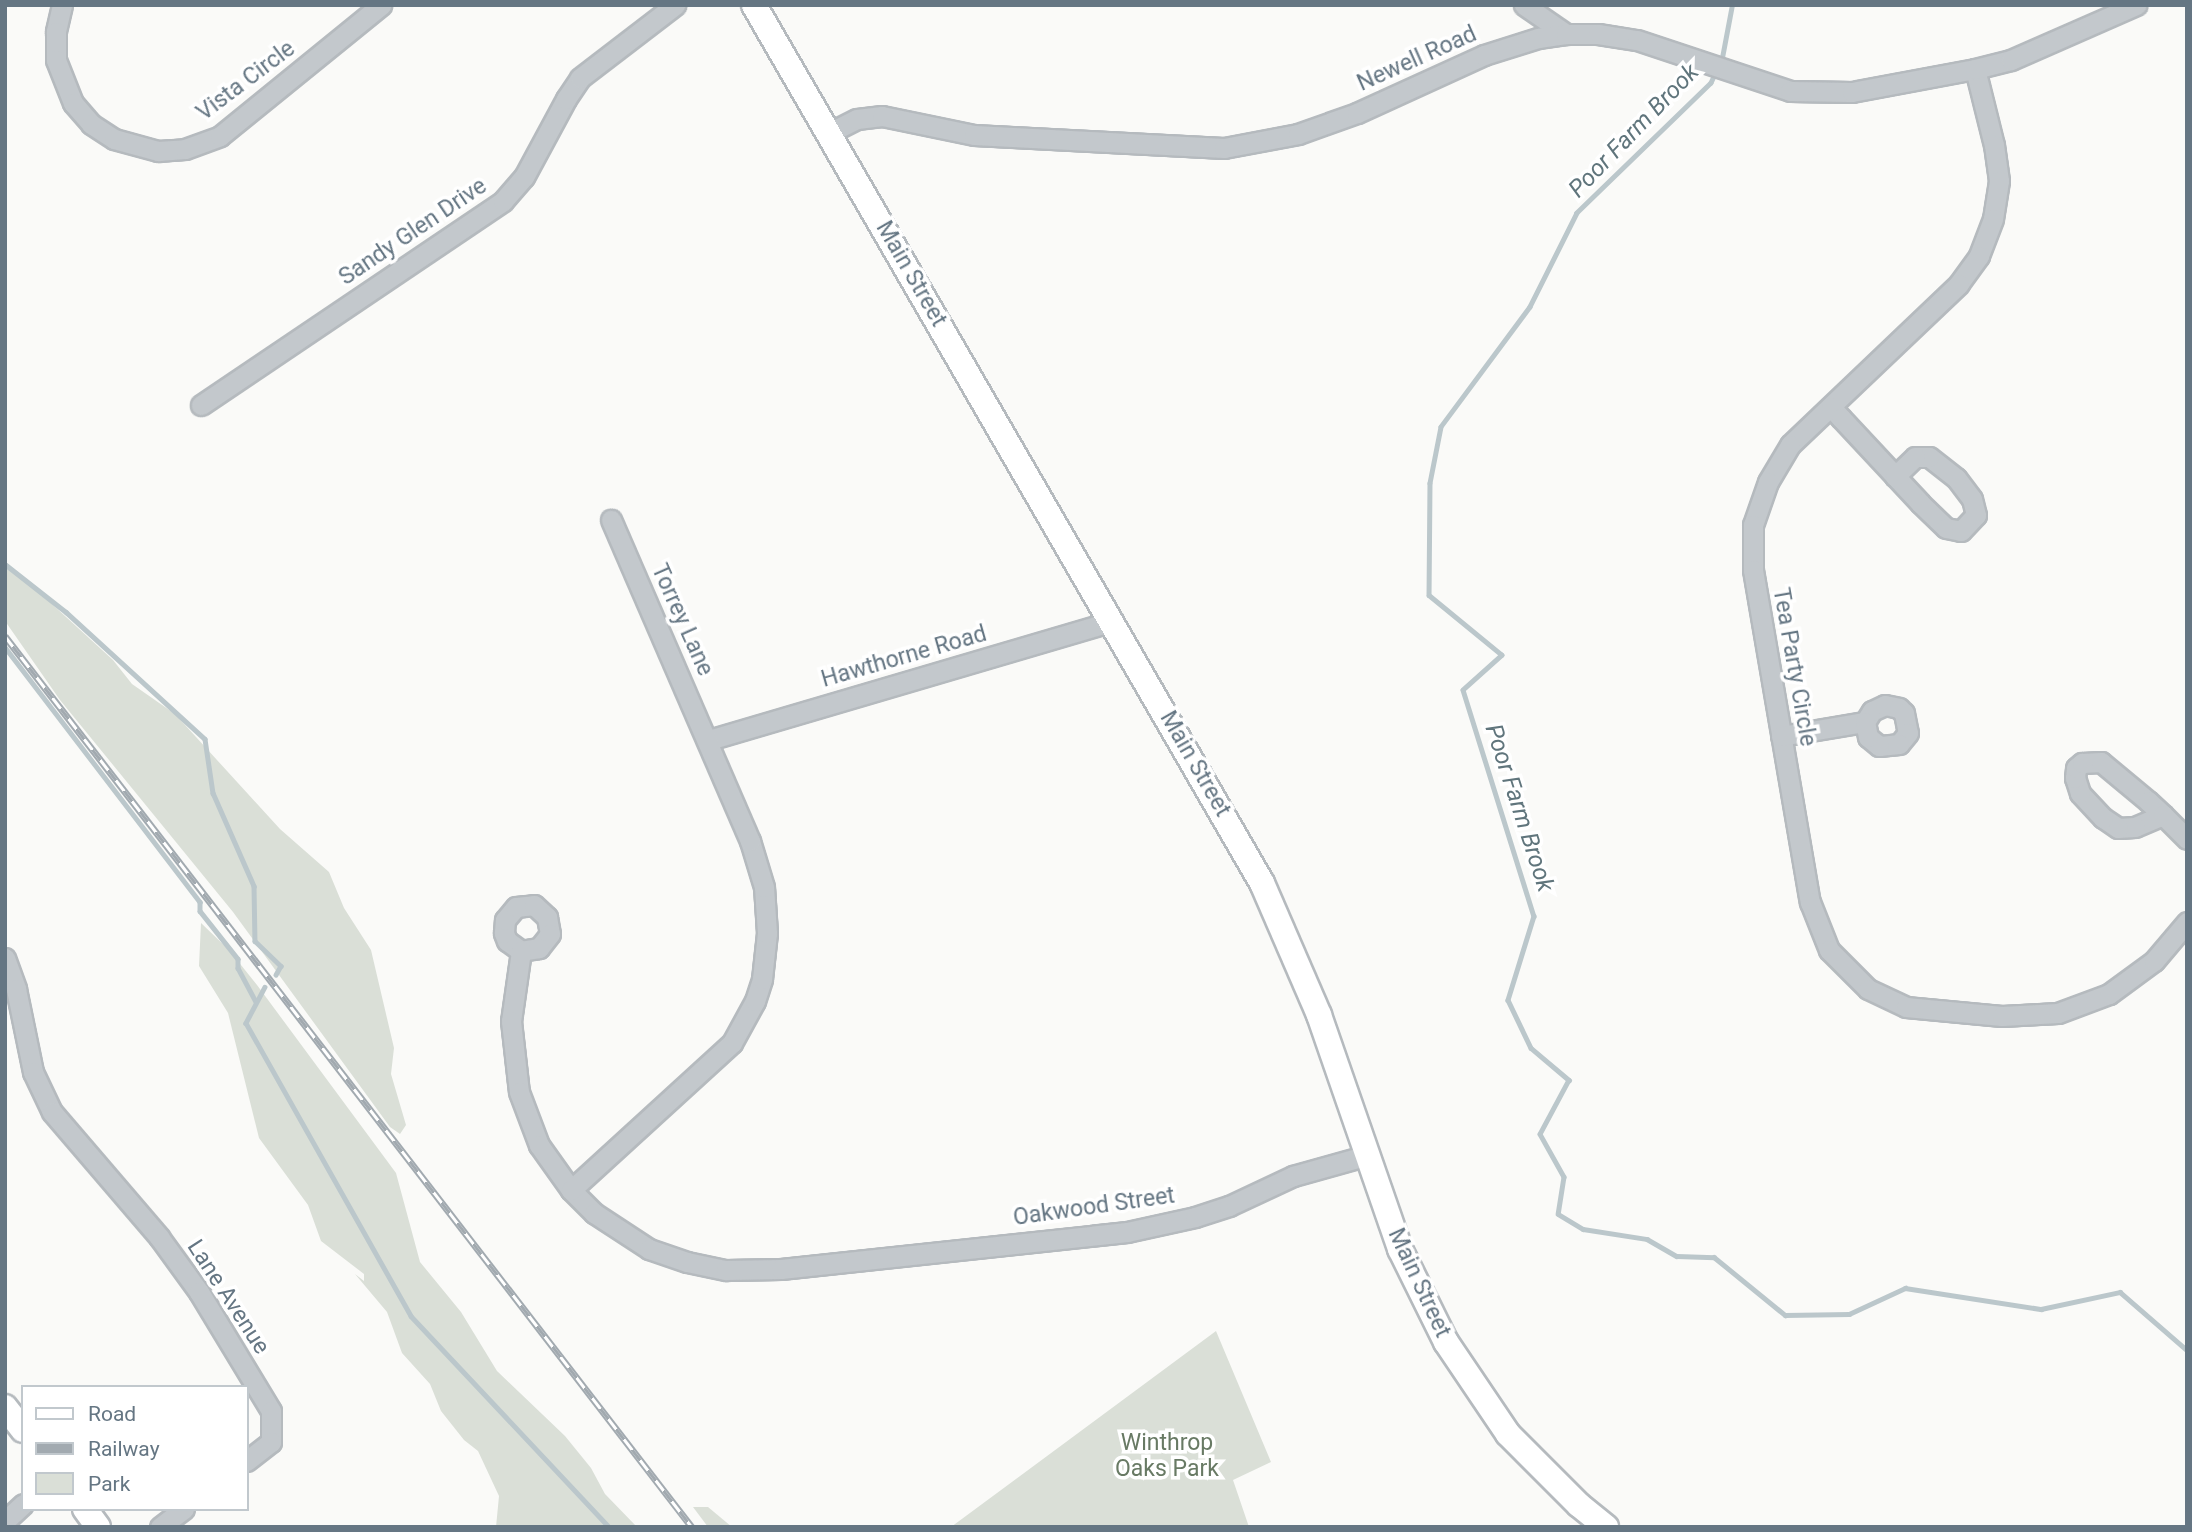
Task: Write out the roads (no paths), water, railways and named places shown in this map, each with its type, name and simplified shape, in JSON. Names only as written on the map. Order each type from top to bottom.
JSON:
[{"type":"main road","name":"Main Street","points":[[754,5],[1113,621],[1262,883],[1319,1014],[1413,1278],[1446,1342],[1491,1413],[1553,1480],[1606,1527]]},
{"type":"main road","points":[[5,1407],[21,1427]]},
{"type":"main road","points":[[86,1511],[98,1527]]},
{"type":"street","name":"Vista Circle","points":[[62,5],[55,51],[61,78],[73,103],[91,124],[114,139],[158,151],[194,147],[227,131],[381,5]]},
{"type":"street","name":"Sandy Glen Drive","points":[[201,405],[510,195],[524,177],[580,78],[675,5]]},
{"type":"street","points":[[1524,5],[1566,34]]},
{"type":"street","name":"Newell Road","points":[[829,133],[857,119],[882,116],[974,135],[1224,148],[1298,134],[1357,113],[1484,55],[1538,38],[1566,34],[1598,34],[1637,40],[1790,91],[1852,92],[1975,69],[2039,48],[2136,5]]},
{"type":"street","name":"Tea Party Circle","points":[[1975,69],[1994,145],[1998,181],[1993,219],[1983,247],[1959,284],[1782,457],[1762,495],[1753,525],[1753,570],[1807,890],[1817,927],[1829,950],[1846,970],[1868,989],[1893,1002],[1921,1010],[2001,1016],[2044,1015],[2071,1009],[2109,994],[2133,979],[2164,951],[2187,922]]},
{"type":"street","points":[[1831,407],[1895,476]]},
{"type":"street","name":"Torrey Lane","points":[[571,1190],[732,1043],[755,1001],[766,957],[764,887],[750,841],[709,740],[611,520]]},
{"type":"street","name":"Hawthorne Road","points":[[709,740],[1113,621]]},
{"type":"street","points":[[1781,736],[1865,723]]},
{"type":"street","points":[[2163,815],[2187,839]]},
{"type":"street","name":"Oakwood Street","points":[[521,951],[511,1021],[519,1092],[539,1145],[571,1190],[610,1226],[668,1257],[726,1270],[818,1266],[1161,1226],[1229,1206],[1326,1165],[1368,1155]]},
{"type":"street","name":"Lane Avenue","points":[[5,958],[16,989],[38,1085],[62,1126],[159,1237],[199,1292],[271,1411],[271,1442],[248,1460]]},
{"type":"street","points":[[5,1521],[21,1506]]},
{"type":"street","points":[[160,1527],[181,1511]]},
{"type":"waterway","name":"Poor Farm Brook","points":[[1721,63],[1732,5]]},
{"type":"waterway","name":"Poor Farm Brook","points":[[1717,70],[1711,83],[1577,213],[1530,307],[1441,427],[1430,483],[1429,595],[1502,655],[1463,690],[1534,916],[1508,1000],[1531,1048],[1569,1080],[1540,1134],[1564,1177],[1558,1214],[1583,1229],[1647,1239],[1677,1256],[1714,1257],[1785,1315],[1849,1314],[1905,1288],[2041,1309],[2120,1292],[2187,1350]]},
{"type":"waterway","points":[[5,564],[66,612],[205,739],[213,793],[254,886],[255,941],[281,966],[276,975]]},
{"type":"waterway","points":[[5,647],[200,902],[200,911],[238,959],[238,968],[256,1002]]},
{"type":"waterway","points":[[265,987],[246,1023],[411,1316],[609,1527]]},
{"type":"railway","points":[[5,636],[692,1527]]},
{"type":"park label","name":"Winthrop Oaks Park","points":[[1167,1456]]}]
